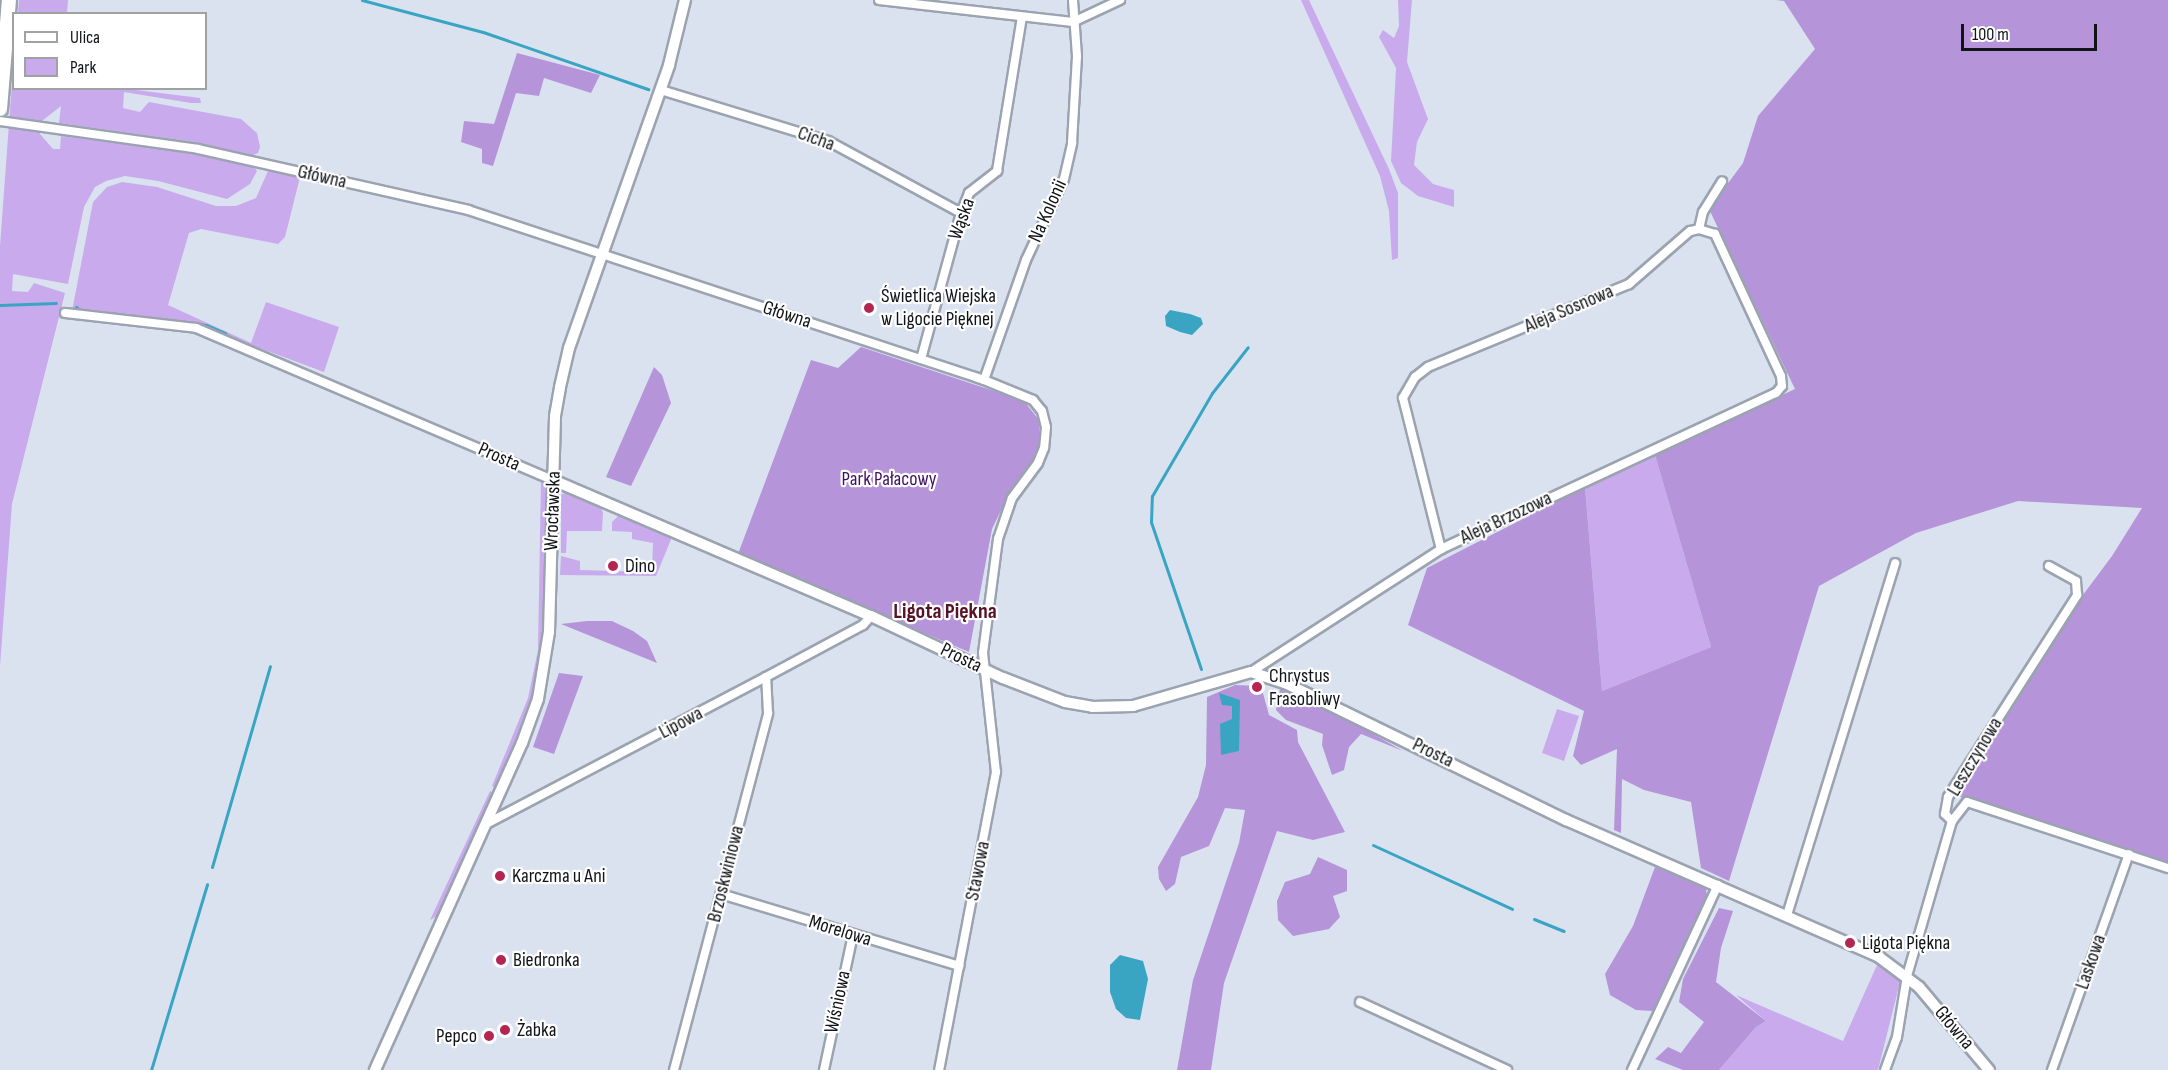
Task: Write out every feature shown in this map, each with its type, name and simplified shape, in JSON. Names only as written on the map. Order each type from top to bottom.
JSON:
[{"type":"highway","points":[[0,109],[9,0]]},
{"type":"street","name":"Wrocławska","points":[[375,1070],[530,723],[546,667],[553,480],[560,387],[602,254],[661,90],[685,0]]},
{"type":"street","points":[[879,0],[1073,22],[1120,0]]},
{"type":"street","name":"Na Kolonii","points":[[984,380],[1026,260],[1064,178],[1072,143],[1077,56],[1073,0]]},
{"type":"street","name":"Wąska","points":[[921,359],[961,213],[969,193],[997,171],[1022,17]]},
{"type":"street","name":"Cicha","points":[[661,90],[828,141],[961,213]]},
{"type":"street","name":"Główna","points":[[0,121],[198,149],[468,210],[984,380],[1033,400],[1042,411],[1046,427],[1038,463],[1012,498],[998,539],[984,635],[986,670]]},
{"type":"street","points":[[1699,229],[1703,212],[1722,181]]},
{"type":"street","name":"Aleja Brzozowa","points":[[1251,672],[1441,549],[1776,393],[1782,386],[1781,376],[1721,242],[1715,234],[1699,229]]},
{"type":"street","name":"Aleja Sosnowa","points":[[1441,549],[1403,398],[1415,376],[1428,367],[1629,284],[1684,234],[1699,229]]},
{"type":"street","name":"Prosta","points":[[65,313],[196,328],[871,616],[1049,697],[1108,708],[1140,704],[1251,672],[1299,690],[1566,820],[1879,957],[1907,975],[1918,987]]},
{"type":"street","points":[[1787,915],[1895,563]]},
{"type":"street","name":"Leszczynowa","points":[[1886,1070],[1896,1037],[1907,975],[1952,821],[1945,814],[1948,797],[2077,595],[2076,581],[2049,566]]},
{"type":"street","name":"Lipowa","points":[[486,824],[863,625],[871,616]]},
{"type":"street","name":"Stawowa","points":[[939,1070],[996,772],[986,670]]},
{"type":"street","name":"Brzoskwiniowa","points":[[674,1070],[768,713],[766,677]]},
{"type":"street","points":[[1952,821],[1966,802],[2168,868]]},
{"type":"street","name":"Laskowa","points":[[2052,1070],[2129,854]]},
{"type":"street","points":[[1632,1070],[1718,885]]},
{"type":"street","name":"Morelowa","points":[[721,894],[959,966]]},
{"type":"street","name":"Wiśniowa","points":[[824,1070],[853,935]]},
{"type":"street","name":"Główna","points":[[1918,987],[1989,1070]]},
{"type":"street","points":[[1360,1002],[1507,1070]]},
{"type":"green space","points":[[19,0],[68,0],[67,12],[18,12]]},
{"type":"green space","points":[[1301,0],[1309,0],[1389,169],[1398,193],[1398,258],[1392,260],[1389,211],[1380,176]]},
{"type":"green space","points":[[1398,0],[1412,0],[1407,62],[1428,119],[1417,142],[1414,165],[1433,184],[1454,190],[1454,207],[1418,196],[1401,183],[1391,161],[1396,68],[1379,37],[1383,30],[1394,38],[1399,26]]},
{"type":"green space","points":[[1776,0],[2168,0],[2168,864],[1957,796],[1959,784],[2030,666],[2112,556],[2142,508],[2018,501],[1916,533],[1819,586],[1729,881],[1701,868],[1691,802],[1644,790],[1622,779],[1621,833],[1614,830],[1617,749],[1581,765],[1573,756],[1584,711],[1408,625],[1427,568],[1585,487],[1602,691],[1711,647],[1655,455],[1795,389],[1709,209],[1743,163],[1758,116],[1815,49],[1784,1]]},
{"type":"green space","points":[[517,53],[600,75],[591,93],[544,78],[539,96],[516,93],[493,166],[482,163],[482,149],[461,142],[464,121],[494,124]]},
{"type":"green space","points":[[12,83],[12,90],[136,90],[200,98],[201,103],[191,103],[124,92],[123,108],[140,112],[149,102],[241,119],[257,133],[260,147],[258,153],[253,155],[193,142],[59,123],[61,106],[42,121],[40,134],[53,149],[60,149],[61,136],[193,153],[254,167],[257,171],[250,184],[227,199],[158,181],[125,176],[106,181],[95,187],[84,207],[68,284],[13,274],[12,291],[28,292],[34,283],[65,293],[12,504],[0,666],[0,246]]},
{"type":"green space","points":[[268,171],[300,177],[285,237],[278,244],[201,229],[189,233],[168,305],[251,343],[266,302],[339,327],[324,372],[206,328],[72,311],[93,202],[107,187],[122,182],[157,187],[216,206],[236,206],[256,198]]},
{"type":"green space","name":"Park Pałacowy","points":[[861,347],[1024,401],[1039,420],[1039,454],[1006,500],[992,529],[969,652],[738,554],[811,360],[838,368]]},
{"type":"green space","points":[[654,367],[662,375],[671,403],[631,486],[606,477]]},
{"type":"green space","points":[[1655,455],[1711,647],[1602,691],[1585,487]]},
{"type":"green space","points":[[541,478],[547,485],[541,655],[528,712],[496,788],[492,786],[528,698],[538,650]]},
{"type":"green space","points":[[565,493],[601,508],[602,531],[567,531],[566,553],[561,553],[561,495]]},
{"type":"green space","points":[[619,515],[672,537],[656,576],[560,575],[561,556],[580,561],[580,570],[652,572],[653,543],[632,539],[632,532],[612,531],[612,522]]},
{"type":"green space","points":[[612,621],[633,631],[647,641],[657,663],[561,624]]},
{"type":"green space","points":[[559,673],[583,676],[554,754],[533,747]]},
{"type":"green space","points":[[1235,685],[1261,686],[1269,715],[1297,730],[1298,742],[1345,832],[1313,840],[1277,831],[1224,983],[1211,1070],[1177,1070],[1193,980],[1239,843],[1245,810],[1225,808],[1209,846],[1181,857],[1175,884],[1166,891],[1159,879],[1158,867],[1198,797],[1206,765],[1207,697]]},
{"type":"green space","points":[[1280,689],[1343,717],[1403,751],[1361,734],[1349,747],[1344,770],[1332,775],[1322,745],[1323,734],[1286,720],[1276,710]]},
{"type":"green space","points":[[1557,709],[1579,716],[1564,761],[1542,753]]},
{"type":"green space","points":[[490,791],[493,793],[439,915],[430,920]]},
{"type":"green space","points":[[1318,857],[1347,870],[1347,891],[1333,896],[1340,917],[1329,929],[1293,936],[1278,920],[1277,901],[1285,882],[1310,874]]},
{"type":"green space","points":[[1655,867],[1706,888],[1707,899],[1653,1011],[1636,1010],[1610,995],[1605,974],[1633,926]]},
{"type":"green space","points":[[1719,908],[1733,911],[1721,948],[1716,982],[1766,1021],[1756,1027],[1719,1070],[1683,1070],[1655,1059],[1668,1047],[1681,1053],[1704,1022],[1679,1002],[1683,979]]},
{"type":"green space","points":[[1877,965],[1901,978],[1878,1070],[1719,1070],[1756,1027],[1766,1021],[1736,995],[1843,1041]]},
{"type":"water","points":[[1170,310],[1201,318],[1203,324],[1192,335],[1180,332],[1166,326],[1165,316]]},
{"type":"water","points":[[1219,693],[1240,700],[1239,751],[1221,755],[1220,724],[1232,719],[1232,706],[1222,705]]},
{"type":"water","points":[[1120,955],[1143,961],[1148,979],[1140,1020],[1126,1018],[1116,1009],[1110,992],[1110,965]]},
{"type":"waterway","points":[[362,0],[483,32],[648,89]]},
{"type":"waterway","points":[[0,305],[56,303]]},
{"type":"waterway","points":[[76,307],[84,313]]},
{"type":"waterway","points":[[103,314],[206,325],[225,333]]},
{"type":"waterway","points":[[1201,669],[1151,522],[1152,496],[1212,393],[1248,347]]},
{"type":"waterway","points":[[212,867],[270,666]]},
{"type":"waterway","points":[[1373,845],[1512,909]]},
{"type":"waterway","points":[[151,1070],[207,884]]},
{"type":"waterway","points":[[1534,919],[1564,931]]},
{"type":"place","name":"Świetlica Wiejska w Ligocie Pięknej","points":[[869,308]]},
{"type":"place","name":"Dino","points":[[613,566]]},
{"type":"place","name":"Chrystus Frasobliwy","points":[[1257,687]]},
{"type":"place","name":"Karczma u Ani","points":[[500,876]]},
{"type":"place","name":"Ligota Piękna","points":[[1850,943]]},
{"type":"place","name":"Biedronka","points":[[501,960]]},
{"type":"place","name":"Żabka","points":[[505,1030]]},
{"type":"place","name":"Pepco","points":[[489,1036]]},
{"type":"district","name":"Ligota Piękna","points":[[945,612]]}]
